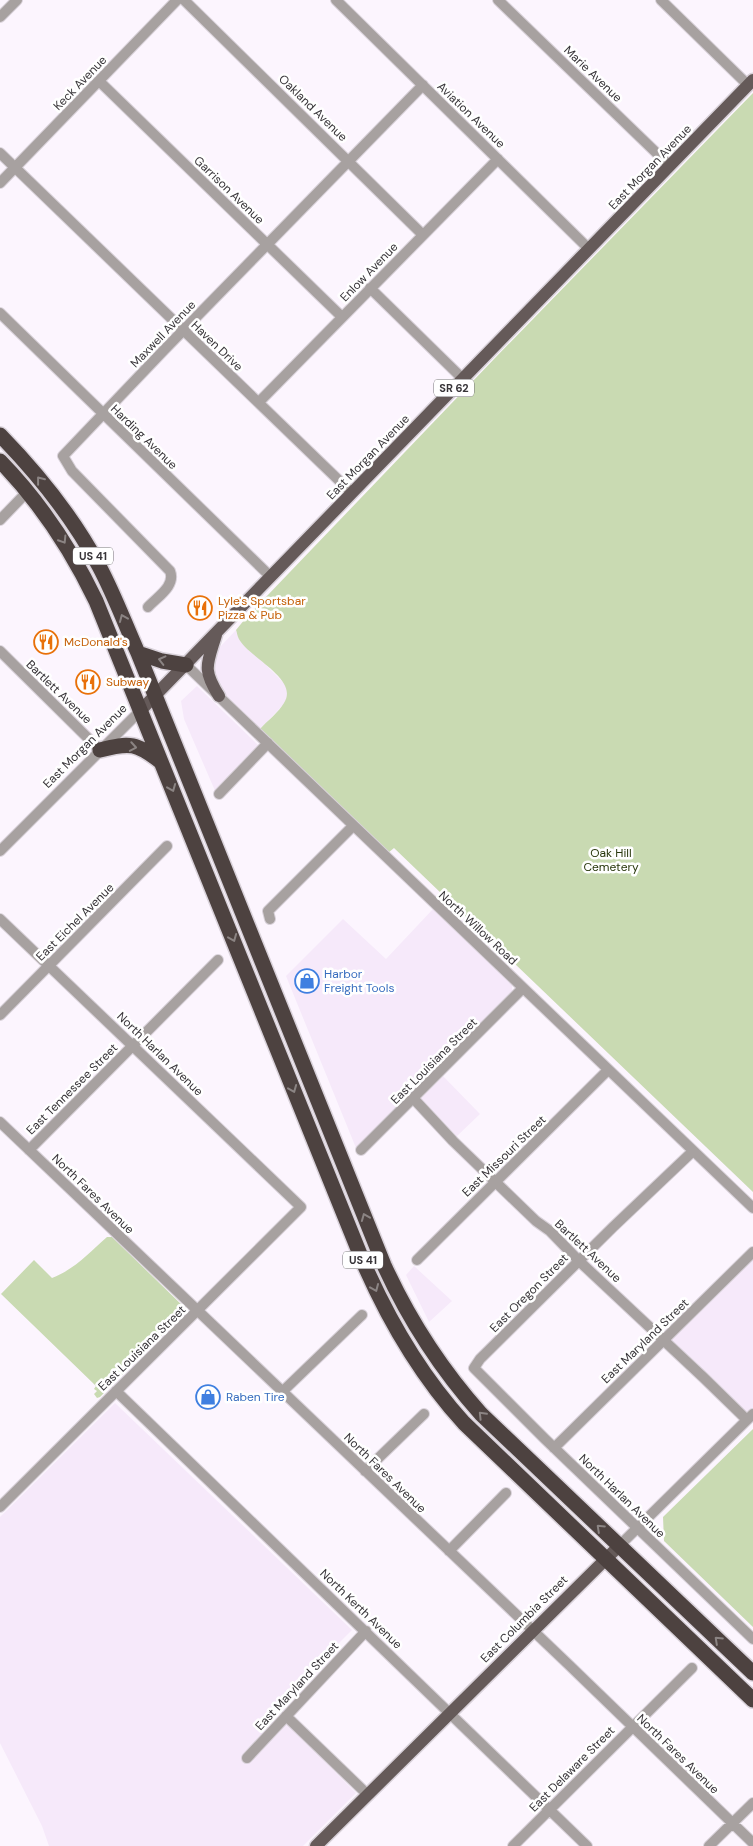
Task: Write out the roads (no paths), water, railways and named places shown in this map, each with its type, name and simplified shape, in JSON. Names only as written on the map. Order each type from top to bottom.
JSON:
[{"type":"highway","name":"US 41","points":[[0,435],[36,474],[58,502],[85,542],[107,582],[138,653],[384,1265],[403,1305],[435,1357],[476,1408],[618,1546],[753,1673]]},
{"type":"highway","name":"US 41","points":[[0,461],[28,492],[59,534],[86,581],[106,624],[357,1246],[395,1329],[428,1380],[451,1409],[480,1440],[753,1700]]},
{"type":"highway","points":[[138,653],[162,661],[186,664]]},
{"type":"highway","points":[[100,750],[119,746],[137,746],[146,750],[162,763]]},
{"type":"main road","name":"East Morgan Avenue","points":[[141,710],[751,82]]},
{"type":"main road","points":[[217,633],[207,671],[210,682],[219,696]]},
{"type":"main road","name":"East Columbia Street","points":[[316,1846],[618,1546]]},
{"type":"street","points":[[0,17],[17,0]]},
{"type":"street","name":"Keck Avenue","points":[[0,183],[177,0]]},
{"type":"street","name":"Oakland Avenue","points":[[184,0],[423,235]]},
{"type":"street","name":"Aviation Avenue","points":[[336,0],[590,248]]},
{"type":"street","name":"Marie Avenue","points":[[498,0],[670,166]]},
{"type":"street","points":[[661,0],[751,82]]},
{"type":"street","name":"Garrison Avenue","points":[[99,81],[342,317]]},
{"type":"street","name":"Maxwell Avenue","points":[[148,607],[171,583],[170,571],[72,472],[63,456],[183,330],[423,85]]},
{"type":"street","name":"Haven Drive","points":[[0,153],[352,493]]},
{"type":"street","name":"Enlow Avenue","points":[[259,402],[498,159]]},
{"type":"street","points":[[370,288],[463,379]]},
{"type":"street","name":"Harding Avenue","points":[[0,313],[271,577]]},
{"type":"street","points":[[0,520],[28,492]]},
{"type":"street","name":"Bartlett Avenue","points":[[0,652],[100,750]]},
{"type":"street","name":"North Willow Road","points":[[186,664],[753,1208]]},
{"type":"street","name":"East Morgan Avenue","points":[[0,851],[141,710]]},
{"type":"street","points":[[219,794],[268,743]]},
{"type":"street","points":[[269,915],[353,826]]},
{"type":"street","name":"East Eichel Avenue","points":[[0,1015],[167,846]]},
{"type":"street","name":"North Harlan Avenue","points":[[0,919],[302,1207]]},
{"type":"street","name":"East Tennessee Street","points":[[29,1150],[218,960]]},
{"type":"street","name":"East Louisiana Street","points":[[361,1150],[524,988]]},
{"type":"street","name":"East Missouri Street","points":[[417,1260],[608,1070]]},
{"type":"street","name":"Bartlett Avenue","points":[[414,1098],[454,1141],[578,1261],[750,1417]]},
{"type":"street","name":"North Fares Avenue","points":[[0,1122],[753,1843]]},
{"type":"street","name":"East Oregon Street","points":[[475,1371],[474,1366],[480,1359],[578,1261],[693,1151]]},
{"type":"street","name":"East Louisiana Street","points":[[0,1507],[302,1207]]},
{"type":"street","name":"East Maryland Street","points":[[554,1448],[753,1252]]},
{"type":"street","points":[[282,1392],[362,1315]]},
{"type":"street","name":"North Harlan Avenue","points":[[475,1371],[753,1638]]},
{"type":"street","name":"North Kerth Avenue","points":[[116,1391],[588,1846]]},
{"type":"street","points":[[365,1471],[424,1414]]},
{"type":"street","name":"East Columbia Street","points":[[618,1546],[750,1417]]},
{"type":"street","points":[[449,1552],[506,1493]]},
{"type":"street","name":"East Maryland Street","points":[[247,1758],[366,1631]]},
{"type":"street","name":"East Delaware Street","points":[[513,1846],[692,1668]]},
{"type":"street","points":[[286,1716],[368,1795]]},
{"type":"street","points":[[709,1846],[753,1803]]},
{"type":"place","name":"Lyle's Sportsbar Pizza & Pub","points":[[200,608]]},
{"type":"place","name":"McDonald's","points":[[46,642]]},
{"type":"place","name":"Subway","points":[[88,682]]},
{"type":"place","name":"Harbor Freight Tools","points":[[307,981]]},
{"type":"place","name":"Raben Tire","points":[[208,1397]]},
{"type":"park label","name":"Oak Hill Cemetery","points":[[611,860]]}]
